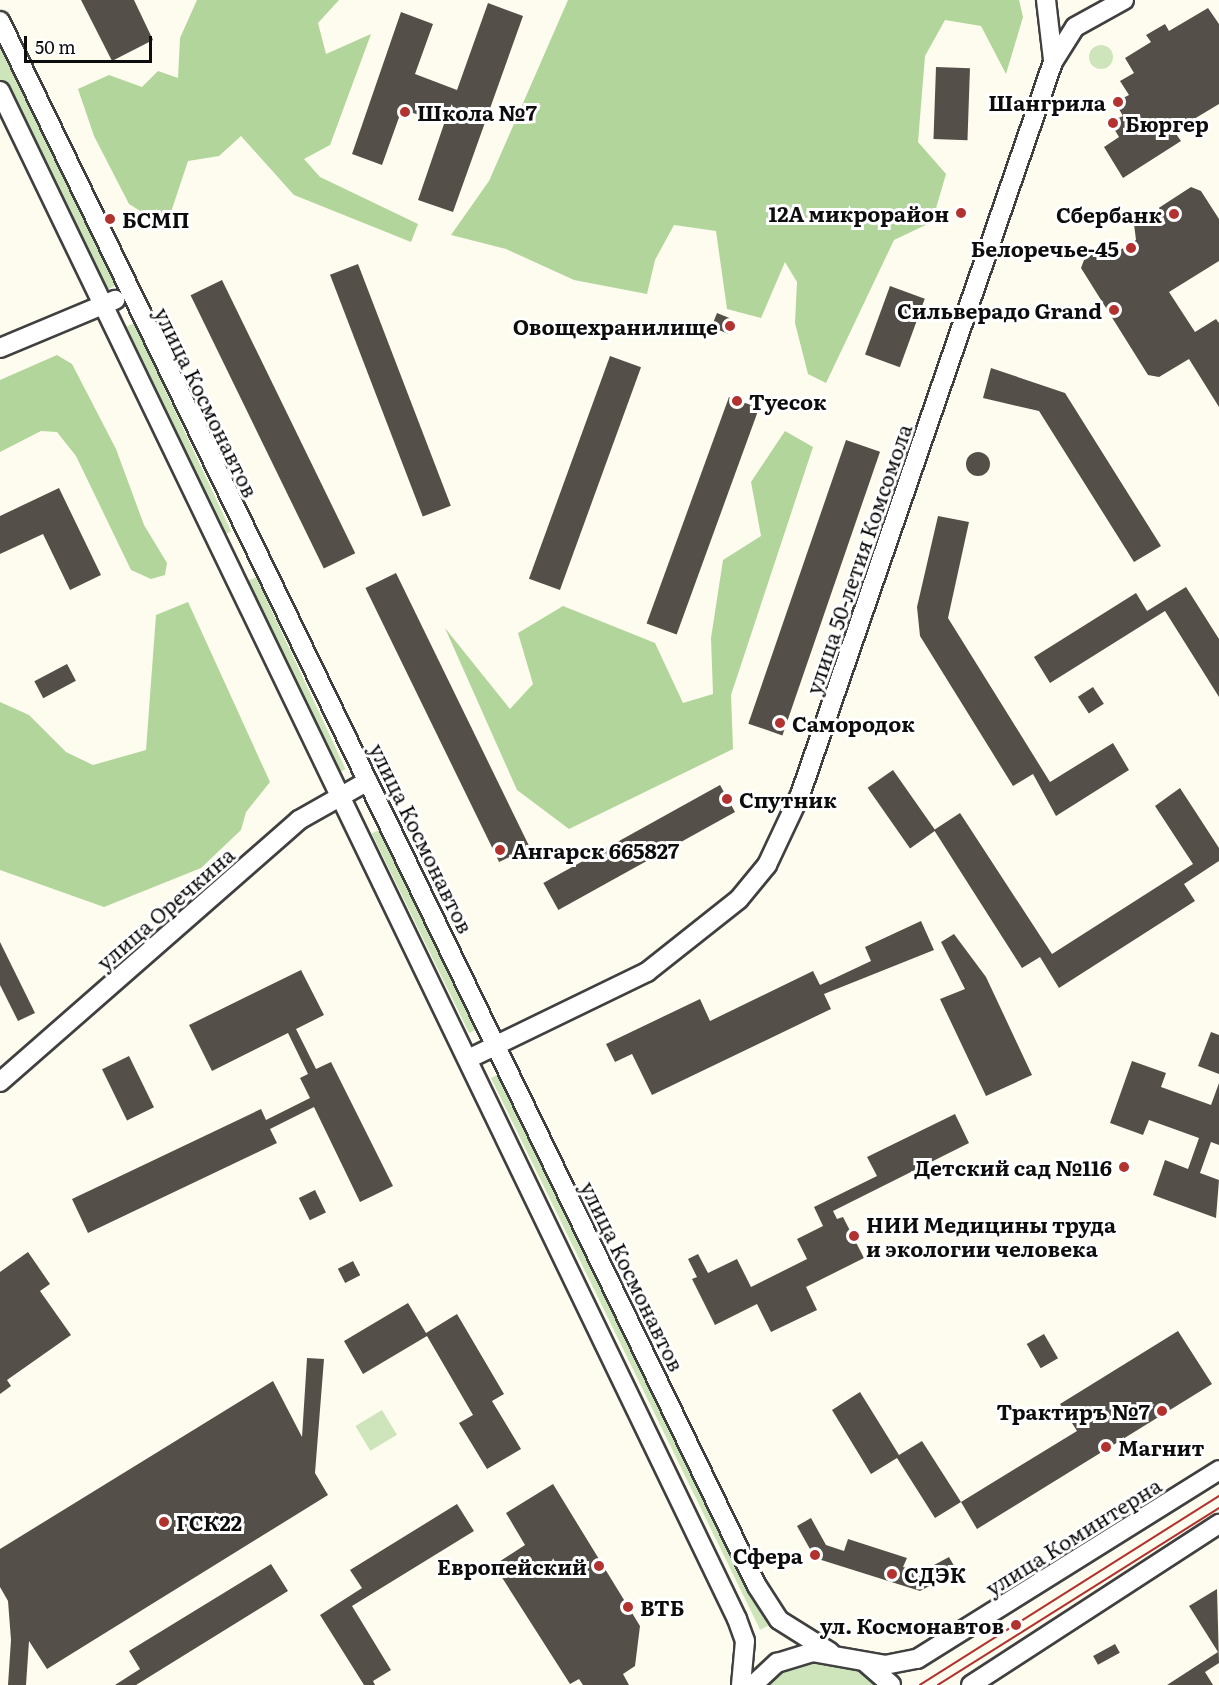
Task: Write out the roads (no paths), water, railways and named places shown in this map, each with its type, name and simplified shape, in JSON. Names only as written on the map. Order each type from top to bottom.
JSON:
[{"type":"street","points":[[1048,0],[1064,16],[1094,15]]},
{"type":"street","points":[[1048,0],[1053,62]]},
{"type":"street","points":[[1053,62],[1075,27],[1124,0]]},
{"type":"street","name":"улица Космонавтов","points":[[0,21],[131,297],[498,1046],[757,1586],[779,1620],[830,1652]]},
{"type":"street","name":"улица 50-летия Комсомола","points":[[470,1058],[646,972],[739,899],[767,865],[800,795],[1053,62]]},
{"type":"street","points":[[0,90],[105,302],[339,796],[470,1058],[737,1619],[745,1641],[741,1685]]},
{"type":"street","points":[[0,348],[105,302],[131,297]]},
{"type":"street","name":"улица Оречкина","points":[[0,1082],[299,820],[368,781]]},
{"type":"street","name":"улица Коминтерна","points":[[753,1685],[794,1656],[830,1652],[866,1662],[917,1659],[1219,1470]]},
{"type":"street","points":[[971,1685],[1219,1524]]},
{"type":"street","points":[[866,1662],[891,1685]]},
{"type":"tram line","points":[[920,1685],[1219,1496]]},
{"type":"tram line","points":[[938,1685],[1219,1508]]},
{"type":"place","name":"Шангрила","points":[[1118,102]]},
{"type":"place","name":"Школа №7","points":[[405,112]]},
{"type":"place","name":"Бюргер","points":[[1113,123]]},
{"type":"place","name":"12А микрорайон","points":[[961,213]]},
{"type":"place","name":"Сбербанк","points":[[1174,214]]},
{"type":"place","name":"БСМП","points":[[110,219]]},
{"type":"place","name":"Белоречье-45","points":[[1131,248]]},
{"type":"place","name":"Сильверадо Grand","points":[[1114,310]]},
{"type":"place","name":"Овощехранилище","points":[[730,326]]},
{"type":"place","name":"Туесок","points":[[737,401]]},
{"type":"place","name":"Самородок","points":[[780,723]]},
{"type":"place","name":"Спутник","points":[[727,799]]},
{"type":"place","name":"Ангарск 665827","points":[[500,850]]},
{"type":"place","name":"Детский сад №116","points":[[1124,1167]]},
{"type":"place","name":"НИИ Медицины труда и экологии человека","points":[[854,1236]]},
{"type":"place","name":"Трактиръ №7","points":[[1162,1411]]},
{"type":"place","name":"Магнит","points":[[1106,1447]]},
{"type":"place","name":"ГСК22","points":[[164,1522]]},
{"type":"place","name":"Сфера","points":[[815,1555]]},
{"type":"place","name":"Европейский","points":[[599,1566]]},
{"type":"place","name":"СДЭК","points":[[892,1574]]},
{"type":"place","name":"ВТБ","points":[[628,1607]]},
{"type":"place","name":"ул. Космонавтов","points":[[1016,1625]]}]
